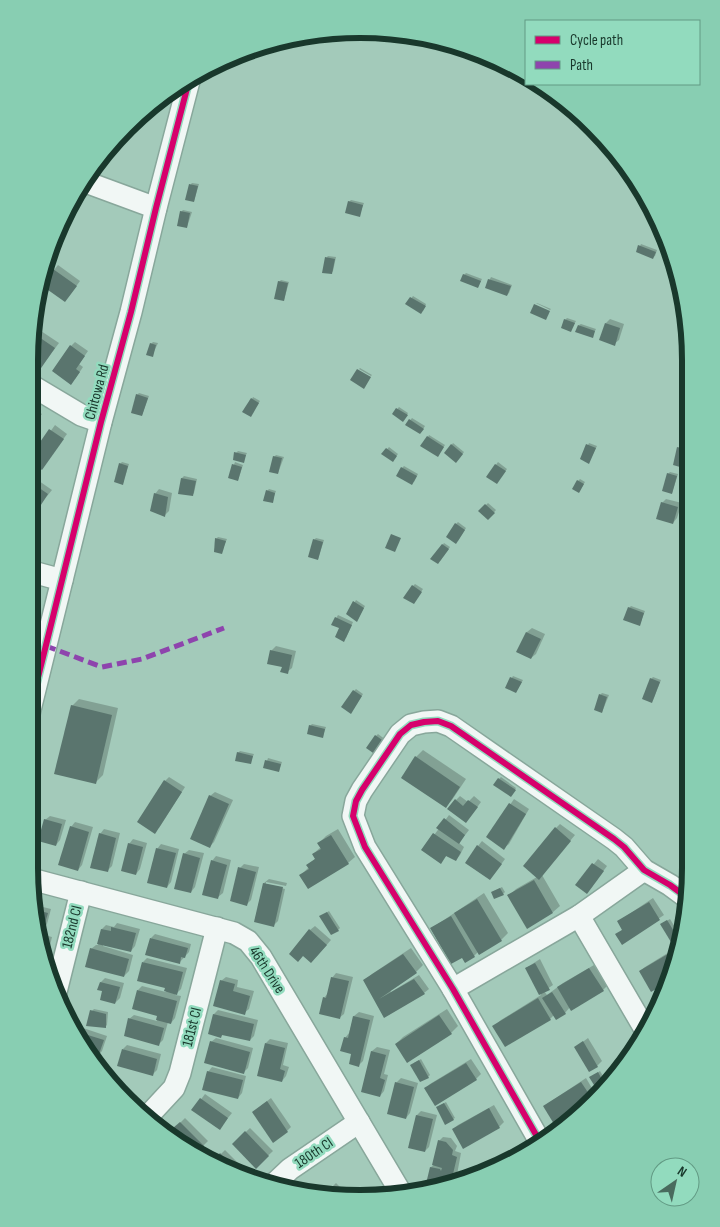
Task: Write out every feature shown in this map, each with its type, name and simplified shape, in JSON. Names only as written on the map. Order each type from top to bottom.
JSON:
[{"type":"street","name":"Chitowa Rd","points":[[38,677],[101,422],[131,312],[187,88]]},
{"type":"street","points":[[90,184],[156,208]]},
{"type":"street","points":[[38,389],[81,414],[101,422]]},
{"type":"street","points":[[38,573],[62,580]]},
{"type":"street","points":[[538,1136],[453,989],[365,847],[353,816],[356,801],[362,790],[400,734],[411,725],[438,721],[451,726],[619,843],[644,870],[681,894]]},
{"type":"street","points":[[453,989],[579,916],[644,870]]},
{"type":"street","name":"46th Drive","points":[[38,881],[217,928],[234,933],[248,941],[261,957],[398,1187]]},
{"type":"street","name":"182nd Cl","points":[[59,981],[81,892]]},
{"type":"street","points":[[579,916],[642,1023]]},
{"type":"street","name":"181st Cl","points":[[151,1112],[174,1088],[180,1074],[217,928]]},
{"type":"street","name":"180th Cl","points":[[279,1179],[290,1169],[359,1122]]},
{"type":"building","points":[[189,184],[198,186],[194,202],[185,200]]},
{"type":"building","points":[[348,201],[363,205],[360,217],[345,213]]},
{"type":"building","points":[[180,211],[190,213],[187,228],[177,226]]},
{"type":"building","points":[[638,245],[656,252],[653,259],[636,252]]},
{"type":"building","points":[[325,257],[335,259],[332,274],[322,273]]},
{"type":"building","points":[[53,269],[77,286],[65,302],[46,288],[49,275]]},
{"type":"building","points":[[463,274],[481,281],[478,288],[460,281]]},
{"type":"building","points":[[488,279],[511,286],[507,296],[485,288]]},
{"type":"building","points":[[278,281],[288,283],[284,301],[274,299]]},
{"type":"building","points":[[410,297],[426,306],[421,314],[405,304]]},
{"type":"building","points":[[534,304],[550,311],[546,320],[530,313]]},
{"type":"building","points":[[564,319],[575,323],[571,332],[561,328]]},
{"type":"building","points":[[605,323],[620,328],[615,346],[599,340]]},
{"type":"building","points":[[578,325],[595,331],[593,338],[575,332]]},
{"type":"building","points":[[38,337],[55,348],[38,370]]},
{"type":"building","points":[[150,343],[156,345],[153,357],[146,355]]},
{"type":"building","points":[[70,345],[85,356],[76,369],[80,372],[71,385],[52,371]]},
{"type":"building","points":[[357,369],[371,377],[364,389],[350,380]]},
{"type":"building","points":[[136,394],[148,398],[142,416],[131,413]]},
{"type":"building","points":[[251,398],[259,403],[251,417],[242,412]]},
{"type":"building","points":[[396,408],[408,415],[403,422],[392,414]]},
{"type":"building","points":[[409,419],[424,429],[420,434],[405,425]]},
{"type":"building","points":[[49,429],[64,439],[42,470],[38,467],[38,445]]},
{"type":"building","points":[[427,436],[444,447],[438,457],[420,446]]},
{"type":"building","points":[[451,444],[463,454],[456,463],[444,453]]},
{"type":"building","points":[[586,444],[596,448],[589,464],[580,459]]},
{"type":"building","points":[[677,447],[682,448],[680,467],[673,465]]},
{"type":"building","points":[[386,448],[397,456],[393,462],[381,454]]},
{"type":"building","points":[[234,452],[246,455],[244,463],[233,460]]},
{"type":"building","points":[[273,456],[282,458],[278,474],[269,472]]},
{"type":"building","points":[[119,463],[128,466],[123,485],[114,482]]},
{"type":"building","points":[[232,464],[242,467],[238,481],[228,478]]},
{"type":"building","points":[[495,464],[506,471],[497,484],[486,477]]},
{"type":"building","points":[[401,467],[417,476],[412,485],[396,476]]},
{"type":"building","points":[[667,473],[677,476],[672,494],[662,491]]},
{"type":"building","points":[[181,478],[196,481],[193,496],[178,494]]},
{"type":"building","points":[[577,480],[584,484],[579,493],[572,489]]},
{"type":"building","points":[[38,487],[48,494],[38,507]]},
{"type":"building","points":[[266,490],[275,493],[273,503],[263,501]]},
{"type":"building","points":[[154,493],[168,497],[165,517],[150,511]]},
{"type":"building","points":[[661,502],[678,507],[673,524],[656,519]]},
{"type":"building","points":[[485,504],[495,513],[488,520],[478,511]]},
{"type":"building","points":[[455,523],[465,530],[456,544],[446,537]]},
{"type":"building","points":[[391,534],[401,538],[395,552],[385,548]]},
{"type":"building","points":[[215,538],[226,541],[222,554],[214,552]]},
{"type":"building","points":[[313,539],[323,542],[318,560],[308,557]]},
{"type":"building","points":[[442,544],[449,549],[438,564],[430,559]]},
{"type":"building","points":[[412,585],[422,592],[414,604],[403,598]]},
{"type":"building","points":[[353,601],[364,608],[357,622],[346,614]]},
{"type":"building","points":[[628,607],[644,613],[640,626],[623,620]]},
{"type":"building","points":[[335,617],[352,625],[344,642],[335,637],[339,628],[331,625]]},
{"type":"building","points":[[526,632],[541,639],[531,659],[516,652]]},
{"type":"building","points":[[270,650],[292,655],[288,674],[280,672],[282,667],[267,664]]},
{"type":"building","points":[[510,677],[522,682],[516,693],[505,688]]},
{"type":"building","points":[[650,678],[660,682],[652,703],[642,699]]},
{"type":"building","points":[[353,690],[362,696],[351,714],[341,707]]},
{"type":"building","points":[[599,694],[607,697],[602,713],[594,710]]},
{"type":"building","points":[[71,705],[112,715],[96,784],[54,774]]},
{"type":"building","points":[[309,725],[325,729],[323,738],[307,734]]},
{"type":"building","points":[[375,735],[385,742],[376,755],[366,748]]},
{"type":"building","points":[[237,752],[253,756],[251,764],[235,761]]},
{"type":"building","points":[[415,756],[460,787],[446,808],[401,778]]},
{"type":"building","points":[[265,760],[281,764],[279,772],[263,768]]},
{"type":"building","points":[[498,778],[516,790],[511,797],[493,785]]},
{"type":"building","points":[[164,780],[182,792],[155,834],[137,822]]},
{"type":"building","points":[[209,795],[229,804],[210,848],[190,839]]},
{"type":"building","points":[[455,799],[463,806],[468,800],[478,807],[466,823],[447,809]]},
{"type":"building","points":[[509,803],[526,814],[504,850],[486,837]]},
{"type":"building","points":[[444,818],[465,835],[459,844],[436,828]]},
{"type":"building","points":[[44,819],[62,824],[56,846],[38,841]]},
{"type":"building","points":[[70,826],[89,832],[78,871],[58,865]]},
{"type":"building","points":[[555,827],[571,841],[539,880],[523,866]]},
{"type":"building","points":[[99,833],[116,838],[108,872],[90,868]]},
{"type":"building","points":[[433,833],[461,852],[456,861],[446,856],[441,864],[421,850]]},
{"type":"building","points":[[331,835],[349,864],[308,889],[299,875],[309,869],[306,865],[315,859],[312,854],[321,849],[317,843]]},
{"type":"building","points":[[128,843],[143,847],[136,875],[121,871]]},
{"type":"building","points":[[477,845],[502,864],[490,880],[465,863]]},
{"type":"building","points":[[156,848],[176,853],[167,888],[147,883]]},
{"type":"building","points":[[183,853],[200,858],[191,893],[174,889]]},
{"type":"building","points":[[211,860],[227,865],[218,899],[202,895]]},
{"type":"building","points":[[592,863],[604,871],[587,894],[575,885]]},
{"type":"building","points":[[238,867],[256,872],[247,906],[230,901]]},
{"type":"building","points":[[534,880],[553,913],[527,929],[507,895]]},
{"type":"building","points":[[263,883],[283,887],[274,927],[254,922]]},
{"type":"building","points":[[500,888],[504,895],[494,899],[491,892]]},
{"type":"building","points":[[477,899],[502,941],[479,955],[454,913]]},
{"type":"building","points":[[649,902],[660,920],[622,945],[615,934],[622,930],[617,921]]},
{"type":"building","points":[[40,911],[48,913],[44,928]]},
{"type":"building","points":[[327,912],[339,931],[331,935],[319,916]]},
{"type":"building","points":[[451,916],[475,957],[465,963],[462,958],[451,964],[430,928]]},
{"type":"building","points":[[667,920],[675,933],[673,945],[660,924]]},
{"type":"building","points":[[111,927],[136,933],[131,952],[97,944],[101,929],[111,931]]},
{"type":"building","points":[[309,929],[327,945],[311,963],[303,956],[298,962],[289,954]]},
{"type":"building","points":[[150,938],[188,948],[185,958],[181,957],[180,964],[145,955]]},
{"type":"building","points":[[90,948],[129,959],[124,977],[85,967]]},
{"type":"building","points":[[671,952],[659,987],[651,992],[639,971]]},
{"type":"building","points":[[403,954],[417,973],[379,999],[414,979],[425,994],[384,1018],[363,980]]},
{"type":"building","points":[[142,962],[183,972],[177,995],[164,991],[165,988],[137,981]]},
{"type":"building","points":[[535,963],[550,990],[539,995],[525,968]]},
{"type":"building","points":[[589,968],[604,991],[571,1011],[557,987]]},
{"type":"building","points":[[331,977],[349,981],[340,1019],[319,1014],[323,997],[326,998]]},
{"type":"building","points":[[220,980],[235,984],[233,991],[250,996],[245,1015],[213,1006]]},
{"type":"building","points":[[100,982],[120,987],[115,1004],[100,1000],[102,991],[97,990]]},
{"type":"building","points":[[137,990],[177,1001],[171,1024],[156,1020],[157,1016],[132,1009]]},
{"type":"building","points":[[552,992],[566,1014],[556,1020],[542,998]]},
{"type":"building","points":[[538,998],[551,1020],[505,1047],[492,1026]]},
{"type":"building","points":[[90,1010],[106,1014],[106,1028],[86,1026]]},
{"type":"building","points":[[213,1014],[254,1024],[250,1041],[222,1035],[221,1038],[208,1034]]},
{"type":"building","points":[[439,1015],[452,1034],[407,1063],[395,1044]]},
{"type":"building","points":[[353,1016],[370,1020],[359,1067],[349,1064],[351,1054],[340,1051],[344,1037],[348,1038]]},
{"type":"building","points":[[128,1018],[164,1028],[159,1046],[124,1036]]},
{"type":"building","points":[[85,1034],[104,1040],[99,1055]]},
{"type":"building","points":[[210,1041],[250,1052],[244,1074],[204,1063]]},
{"type":"building","points":[[583,1041],[598,1067],[589,1072],[574,1047]]},
{"type":"building","points":[[265,1043],[285,1048],[280,1069],[285,1071],[282,1082],[257,1076]]},
{"type":"building","points":[[122,1049],[157,1059],[153,1076],[117,1066]]},
{"type":"building","points":[[371,1051],[386,1055],[380,1078],[385,1080],[380,1097],[361,1092]]},
{"type":"building","points":[[419,1060],[429,1078],[420,1082],[410,1065]]},
{"type":"building","points":[[466,1063],[477,1080],[435,1106],[424,1088]]},
{"type":"building","points":[[207,1071],[243,1080],[238,1099],[202,1090]]},
{"type":"building","points":[[598,1072],[602,1080],[595,1087],[589,1077]]},
{"type":"building","points":[[395,1082],[414,1087],[406,1119],[387,1114]]},
{"type":"building","points":[[581,1082],[589,1094],[554,1124],[543,1106]]},
{"type":"building","points":[[200,1098],[228,1118],[220,1130],[191,1110]]},
{"type":"building","points":[[267,1101],[288,1132],[273,1143],[252,1112]]},
{"type":"building","points":[[444,1103],[454,1120],[445,1125],[436,1107]]},
{"type":"building","points":[[489,1108],[500,1128],[463,1149],[452,1129]]},
{"type":"building","points":[[416,1115],[433,1119],[425,1152],[408,1148]]},
{"type":"building","points":[[180,1122],[204,1146],[202,1148],[199,1146],[173,1128]]},
{"type":"building","points":[[245,1131],[269,1156],[256,1169],[232,1144]]},
{"type":"building","points":[[438,1140],[446,1142],[453,1150],[452,1155],[457,1157],[453,1174],[455,1175],[426,1182],[430,1167],[440,1169],[441,1171],[442,1168],[432,1165]]},
{"type":"building","points":[[220,1153],[227,1161],[217,1156]]},
{"type":"marked path","points":[[46,646],[102,667],[142,659],[224,628]]},
{"type":"cycle path","points":[[38,678],[101,422],[131,312],[187,88]]},
{"type":"cycle path","points":[[537,1136],[453,989],[365,847],[353,816],[356,801],[362,790],[400,734],[411,725],[438,721],[451,726],[614,839],[624,847],[644,870],[681,893]]}]
